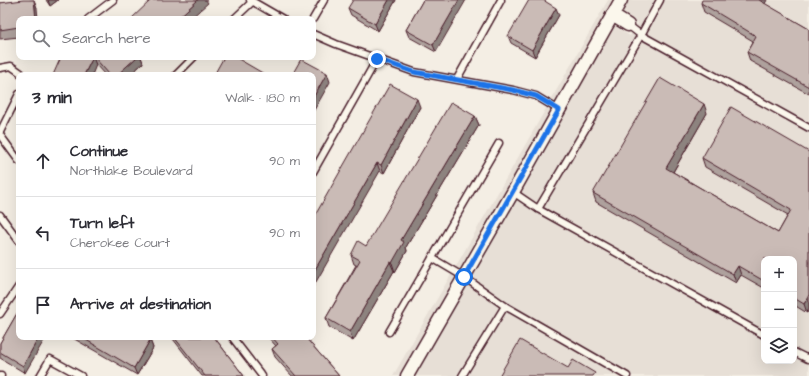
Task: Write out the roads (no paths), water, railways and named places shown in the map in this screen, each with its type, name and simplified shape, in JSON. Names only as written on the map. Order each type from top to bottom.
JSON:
[{"type":"street","points":[[407,376],[514,192],[621,0]]},
{"type":"street","points":[[612,15],[628,25]]},
{"type":"lane","points":[[92,16],[113,0]]},
{"type":"lane","points":[[315,16],[324,0]]},
{"type":"lane","points":[[456,79],[501,0]]},
{"type":"lane","points":[[538,209],[641,35],[660,0]]},
{"type":"lane","points":[[237,16],[251,1],[278,16]]},
{"type":"lane","points":[[628,25],[641,35],[809,128]]},
{"type":"lane","points":[[316,35],[414,72],[513,90],[536,96],[559,110]]},
{"type":"lane","points":[[316,167],[377,59]]},
{"type":"lane","points":[[179,72],[191,60]]},
{"type":"lane","points":[[0,68],[11,66],[20,72]]},
{"type":"lane","points":[[0,132],[16,100]]},
{"type":"lane","points":[[0,135],[16,157]]},
{"type":"lane","points":[[389,332],[498,143]]},
{"type":"lane","points":[[514,192],[538,209],[761,333]]},
{"type":"lane","points":[[0,216],[16,236]]},
{"type":"lane","points":[[432,258],[464,277],[505,306],[627,376]]},
{"type":"lane","points":[[0,314],[16,290]]},
{"type":"lane","points":[[462,376],[505,306]]},
{"type":"lane","points":[[234,340],[262,376]]},
{"type":"lane","points":[[797,354],[808,360],[809,357]]},
{"type":"lane","points":[[40,376],[50,359],[81,376]]}]
